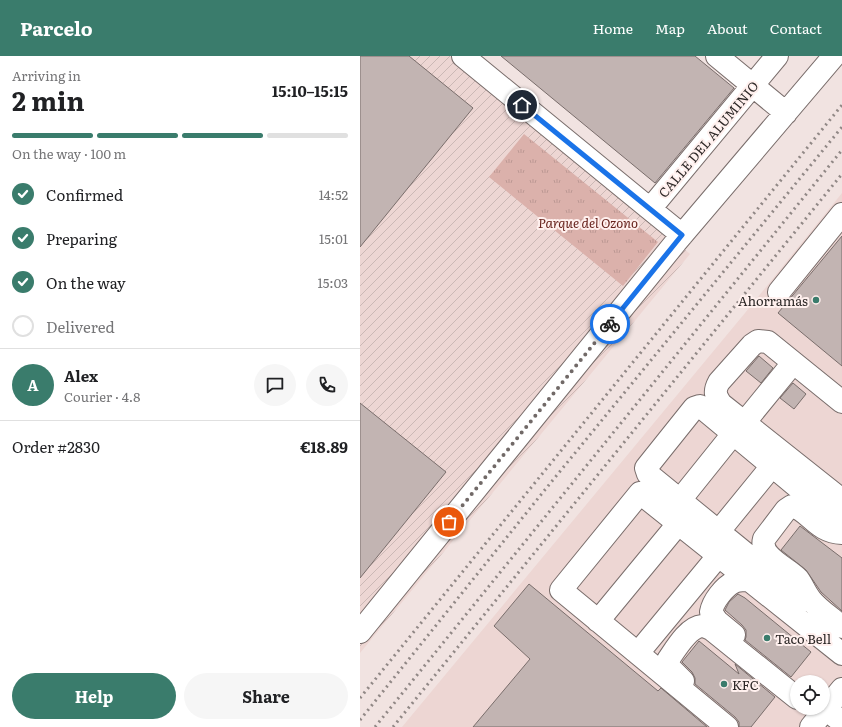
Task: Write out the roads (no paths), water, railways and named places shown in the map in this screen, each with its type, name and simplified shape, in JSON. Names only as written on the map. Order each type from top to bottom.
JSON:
[{"type":"street","points":[[463,56],[650,209]]},
{"type":"street","points":[[717,56],[786,113]]},
{"type":"street","name":"CALLE DEL ALUMINIO","points":[[682,235],[650,209],[777,56]]},
{"type":"street","points":[[360,632],[682,235],[834,56]]},
{"type":"street","points":[[779,292],[842,214]]},
{"type":"street","points":[[842,402],[768,342],[758,341],[752,344],[719,382],[715,389],[716,396],[720,404],[738,429],[772,466],[842,524]]},
{"type":"street","points":[[680,500],[793,363]]},
{"type":"street","points":[[842,500],[738,429],[700,406],[694,408],[646,468],[648,474],[789,589],[812,602],[842,627]]},
{"type":"street","points":[[719,531],[772,466]]},
{"type":"street","points":[[727,727],[561,590],[640,493],[842,654]]},
{"type":"street","points":[[812,602],[798,579],[772,558],[764,549],[764,539],[786,510],[792,506],[797,508],[817,525],[833,533],[842,533]]},
{"type":"street","points":[[598,621],[678,524]]},
{"type":"street","points":[[638,653],[719,555]]},
{"type":"street","points":[[750,580],[736,581],[727,586],[712,606],[711,612],[718,621],[790,680]]},
{"type":"street","points":[[730,727],[719,711],[678,677],[669,667],[668,660],[686,635],[694,628],[703,626],[711,629],[790,692]]},
{"type":"street","points":[[821,716],[842,689]]},
{"type":"railway","points":[[360,698],[842,105]]},
{"type":"railway","points":[[360,720],[548,486],[842,127]]},
{"type":"railway","points":[[375,727],[842,150]]},
{"type":"railway","points":[[393,727],[842,174]]},
{"type":"place","name":"Ahorramás","points":[[816,300]]},
{"type":"place","name":"Taco Bell","points":[[767,638]]},
{"type":"place","name":"KFC","points":[[724,684]]},
{"type":"park label","name":"Parque del Ozono","points":[[588,222]]}]
